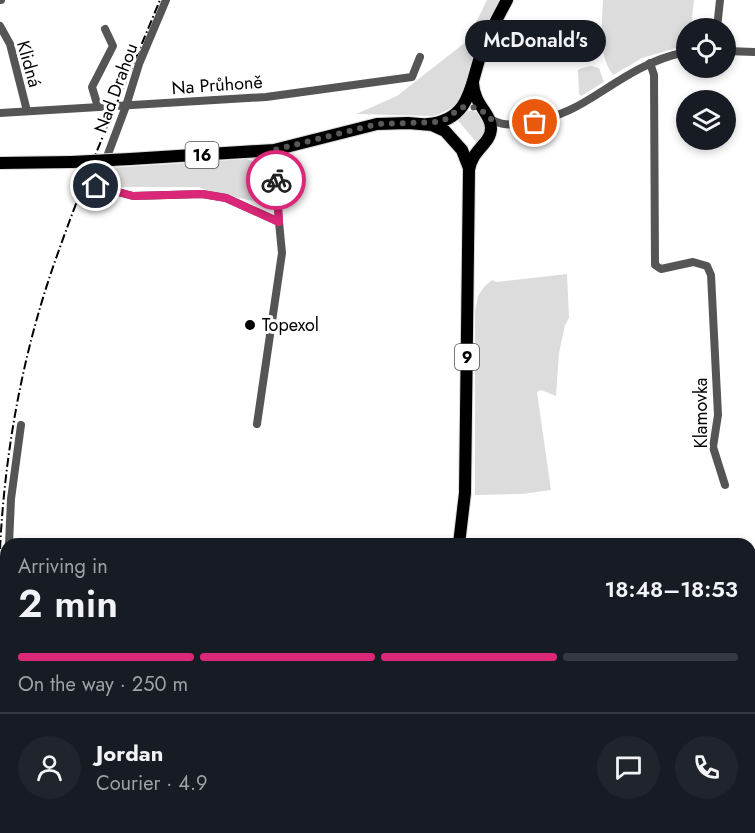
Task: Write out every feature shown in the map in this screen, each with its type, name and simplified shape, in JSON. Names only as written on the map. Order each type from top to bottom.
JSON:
[{"type":"main road","points":[[484,142],[469,149],[454,141],[448,125],[467,101],[486,39],[507,0]]},
{"type":"main road","name":"9","points":[[460,538],[464,513],[469,170],[473,155],[484,142],[491,127],[475,95],[473,83]]},
{"type":"main road","points":[[457,111],[472,106],[486,114]]},
{"type":"main road","name":"16","points":[[426,124],[442,121],[457,111]]},
{"type":"main road","name":"16","points":[[0,163],[72,162],[274,150],[377,124],[398,122],[426,124],[441,129],[454,141]]},
{"type":"main road","name":"9","points":[[454,141],[465,156],[469,170]]},
{"type":"street","name":"Nad Drahou","points":[[166,0],[139,64],[96,186],[133,196],[202,194],[226,198],[279,222]]},
{"type":"street","points":[[718,18],[720,0]]},
{"type":"street","name":"Klidná","points":[[0,26],[10,44],[27,111]]},
{"type":"street","points":[[98,107],[92,87],[113,46],[105,29]]},
{"type":"street","points":[[736,51],[755,52]]},
{"type":"street","points":[[484,142],[498,130],[512,125],[562,115],[650,63],[676,55]]},
{"type":"street","name":"Na Průhoně","points":[[0,113],[266,97],[412,77],[420,57]]},
{"type":"street","name":"Klamovka","points":[[650,63],[654,75],[655,265],[661,269],[693,262],[707,266],[711,275],[718,419],[712,447],[725,485]]},
{"type":"street","points":[[486,114],[501,124],[512,125]]},
{"type":"street","points":[[257,424],[282,253],[274,150]]},
{"type":"street","points":[[9,538],[10,499],[21,425]]},
{"type":"shaded area","points":[[487,0],[499,0],[480,37],[467,85],[456,104],[447,111],[433,116],[356,114],[397,96],[467,41]]},
{"type":"shaded area","points":[[603,0],[694,0],[692,18],[676,18],[676,48],[642,58],[613,75],[605,57],[602,30]]},
{"type":"shaded area","points":[[591,66],[599,68],[604,82],[581,96],[578,70]]},
{"type":"shaded area","points":[[465,111],[479,113],[485,121],[484,132],[477,143],[455,117]]},
{"type":"shaded area","points":[[247,159],[261,164],[271,178],[273,196],[266,203],[199,187],[120,187],[109,184],[106,173],[108,168]]},
{"type":"shaded area","points":[[567,274],[569,318],[565,325],[559,353],[556,396],[541,390],[537,392],[551,490],[522,494],[475,495],[475,312],[478,296],[492,280],[496,282]]},
{"type":"railway","points":[[1,538],[6,473],[18,397],[36,323],[59,250],[83,187],[160,0]]},
{"type":"way so far","points":[[276,180],[274,150],[377,124],[432,123],[446,119],[460,108],[468,106],[480,109],[492,120],[501,124],[535,122]]},
{"type":"place","name":"McDonald's","points":[[535,122]]},
{"type":"place","name":"Topexol","points":[[250,325]]},
{"type":"route","points":[[96,186],[133,196],[202,194],[226,198],[279,222],[276,180]]}]
